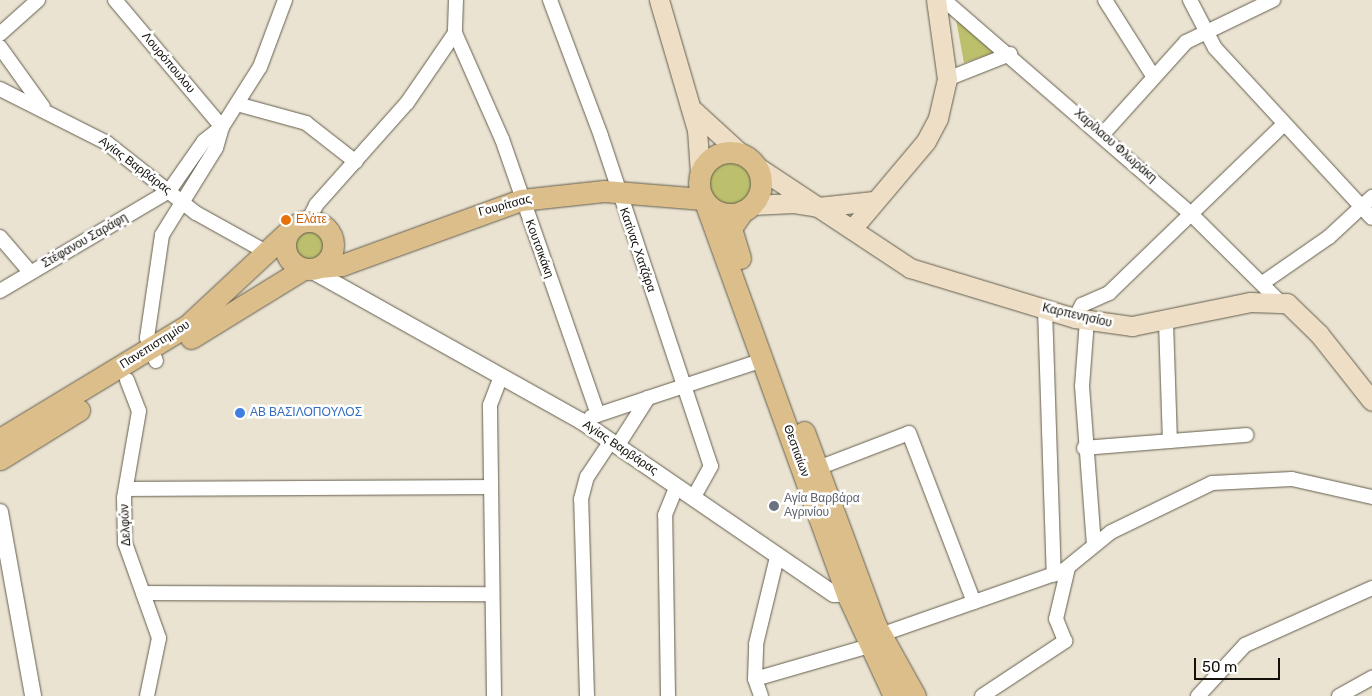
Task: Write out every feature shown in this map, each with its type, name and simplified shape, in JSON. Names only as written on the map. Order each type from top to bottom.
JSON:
[{"type":"main road","points":[[659,0],[691,108],[702,189],[723,213],[748,208],[761,186],[748,159],[720,153],[702,189]]},
{"type":"main road","points":[[857,233],[874,201],[896,179],[936,124],[947,78],[936,0]]},
{"type":"main road","name":"Καρπενησίου","points":[[691,108],[748,159],[857,233],[927,274],[1081,319],[1132,326],[1166,322],[1250,302],[1278,300]]},
{"type":"main road","points":[[857,233],[885,208],[896,179]]},
{"type":"main road","name":"Γουρίτσας","points":[[311,268],[342,265],[521,200],[618,192],[677,194],[702,189]]},
{"type":"main road","name":"Θεστιαίων","points":[[702,189],[763,360],[894,696]]},
{"type":"main road","points":[[818,207],[874,201]]},
{"type":"main road","name":"Καρπενησίου","points":[[748,208],[787,202],[818,207]]},
{"type":"main road","name":"Θεστιαίων","points":[[748,208],[735,218],[732,236],[818,468],[855,594]]},
{"type":"main road","points":[[332,238],[331,255],[311,268],[286,252],[300,225],[323,226],[332,238],[342,265]]},
{"type":"main road","name":"Πανεπιστημίου","points":[[153,355],[202,314],[266,252],[300,225]]},
{"type":"main road","points":[[266,252],[282,280]]},
{"type":"main road","name":"Πανεπιστημίου","points":[[0,459],[153,355],[282,280],[311,268]]},
{"type":"main road","points":[[1278,300],[1304,317],[1372,401]]},
{"type":"main road","name":"Πανεπιστημίου","points":[[0,439],[123,374]]},
{"type":"main road","name":"Θεστιαίων","points":[[874,641],[915,696]]},
{"type":"street","points":[[0,34],[38,0]]},
{"type":"street","name":"Λουρόπουλου","points":[[115,0],[222,126]]},
{"type":"street","points":[[169,191],[204,142],[222,126],[237,104],[264,58],[285,0]]},
{"type":"street","name":"Κουτσικάκη","points":[[456,0],[455,33],[502,139],[521,200],[598,415]]},
{"type":"street","name":"Κατίνας Χατζάρα","points":[[550,0],[618,192],[711,466],[693,498]]},
{"type":"street","name":"Χαρίλαου Φλωράκη","points":[[944,0],[1010,54],[1189,212],[1264,282],[1278,300]]},
{"type":"street","points":[[1105,0],[1152,76]]},
{"type":"street","points":[[1190,0],[1203,30],[1282,126],[1372,218]]},
{"type":"street","points":[[1102,135],[1152,76],[1203,30],[1273,0]]},
{"type":"street","points":[[300,225],[407,103],[455,33]]},
{"type":"street","points":[[0,47],[43,107]]},
{"type":"street","points":[[947,78],[1010,54]]},
{"type":"street","name":"Αγίας Βαρβάρας","points":[[0,89],[43,107],[108,143],[181,202],[266,252]]},
{"type":"street","points":[[237,104],[306,122],[356,162]]},
{"type":"street","points":[[167,223],[216,148],[222,126]]},
{"type":"street","points":[[1094,544],[1084,448],[1082,305],[1109,293],[1189,212],[1282,126]]},
{"type":"street","name":"Στέφανου Σαράφη","points":[[0,291],[147,206],[169,191]]},
{"type":"street","points":[[1264,282],[1324,241],[1372,197]]},
{"type":"street","points":[[147,206],[161,204],[167,208],[167,223],[148,326],[153,355]]},
{"type":"street","points":[[0,237],[30,272]]},
{"type":"street","name":"Αγίας Βαρβάρας","points":[[342,265],[356,292],[369,306]]},
{"type":"street","name":"Αγίας Βαρβάρας","points":[[311,268],[369,306],[581,421],[777,557],[834,594],[855,594]]},
{"type":"street","points":[[1045,309],[1054,575]]},
{"type":"street","points":[[1166,322],[1170,441]]},
{"type":"street","points":[[581,421],[763,360]]},
{"type":"street","name":"Δελφών","points":[[123,374],[139,411],[127,489],[125,543],[159,638],[147,696]]},
{"type":"street","points":[[494,696],[490,404],[501,376]]},
{"type":"street","points":[[587,696],[580,498],[587,477],[648,398]]},
{"type":"street","points":[[818,468],[909,433],[974,602]]},
{"type":"street","points":[[1084,448],[1246,435]]},
{"type":"street","points":[[755,678],[874,641],[974,602],[1054,575],[1068,568],[1094,544],[1219,481],[1304,480],[1372,498]]},
{"type":"street","points":[[668,696],[665,515],[676,486]]},
{"type":"street","points":[[127,489],[490,487]]},
{"type":"street","points":[[0,512],[33,696]]},
{"type":"street","points":[[761,696],[755,678],[756,644],[777,557]]},
{"type":"street","points":[[982,696],[1065,642],[1056,619],[1068,568]]},
{"type":"street","points":[[1198,696],[1251,641],[1372,588]]},
{"type":"street","points":[[144,593],[492,594]]},
{"type":"street","points":[[1339,696],[1372,678]]},
{"type":"green space","points":[[956,19],[994,52],[964,63]]},
{"type":"green space","points":[[730,156],[740,158],[748,164],[754,172],[756,182],[754,192],[748,200],[740,206],[730,208],[720,206],[712,200],[706,192],[704,182],[706,172],[712,164],[720,158]]},
{"type":"green space","points":[[309,229],[320,234],[325,245],[320,256],[309,261],[298,256],[293,245],[298,234]]},
{"type":"place","name":"Ελάτε","points":[[286,220]]},
{"type":"place","name":"ΑΒ ΒΑΣΙΛΟΠΟΥΛΟΣ","points":[[240,413]]},
{"type":"place","name":"Αγία Βαρβάρα Αγρινίου","points":[[774,506]]}]
